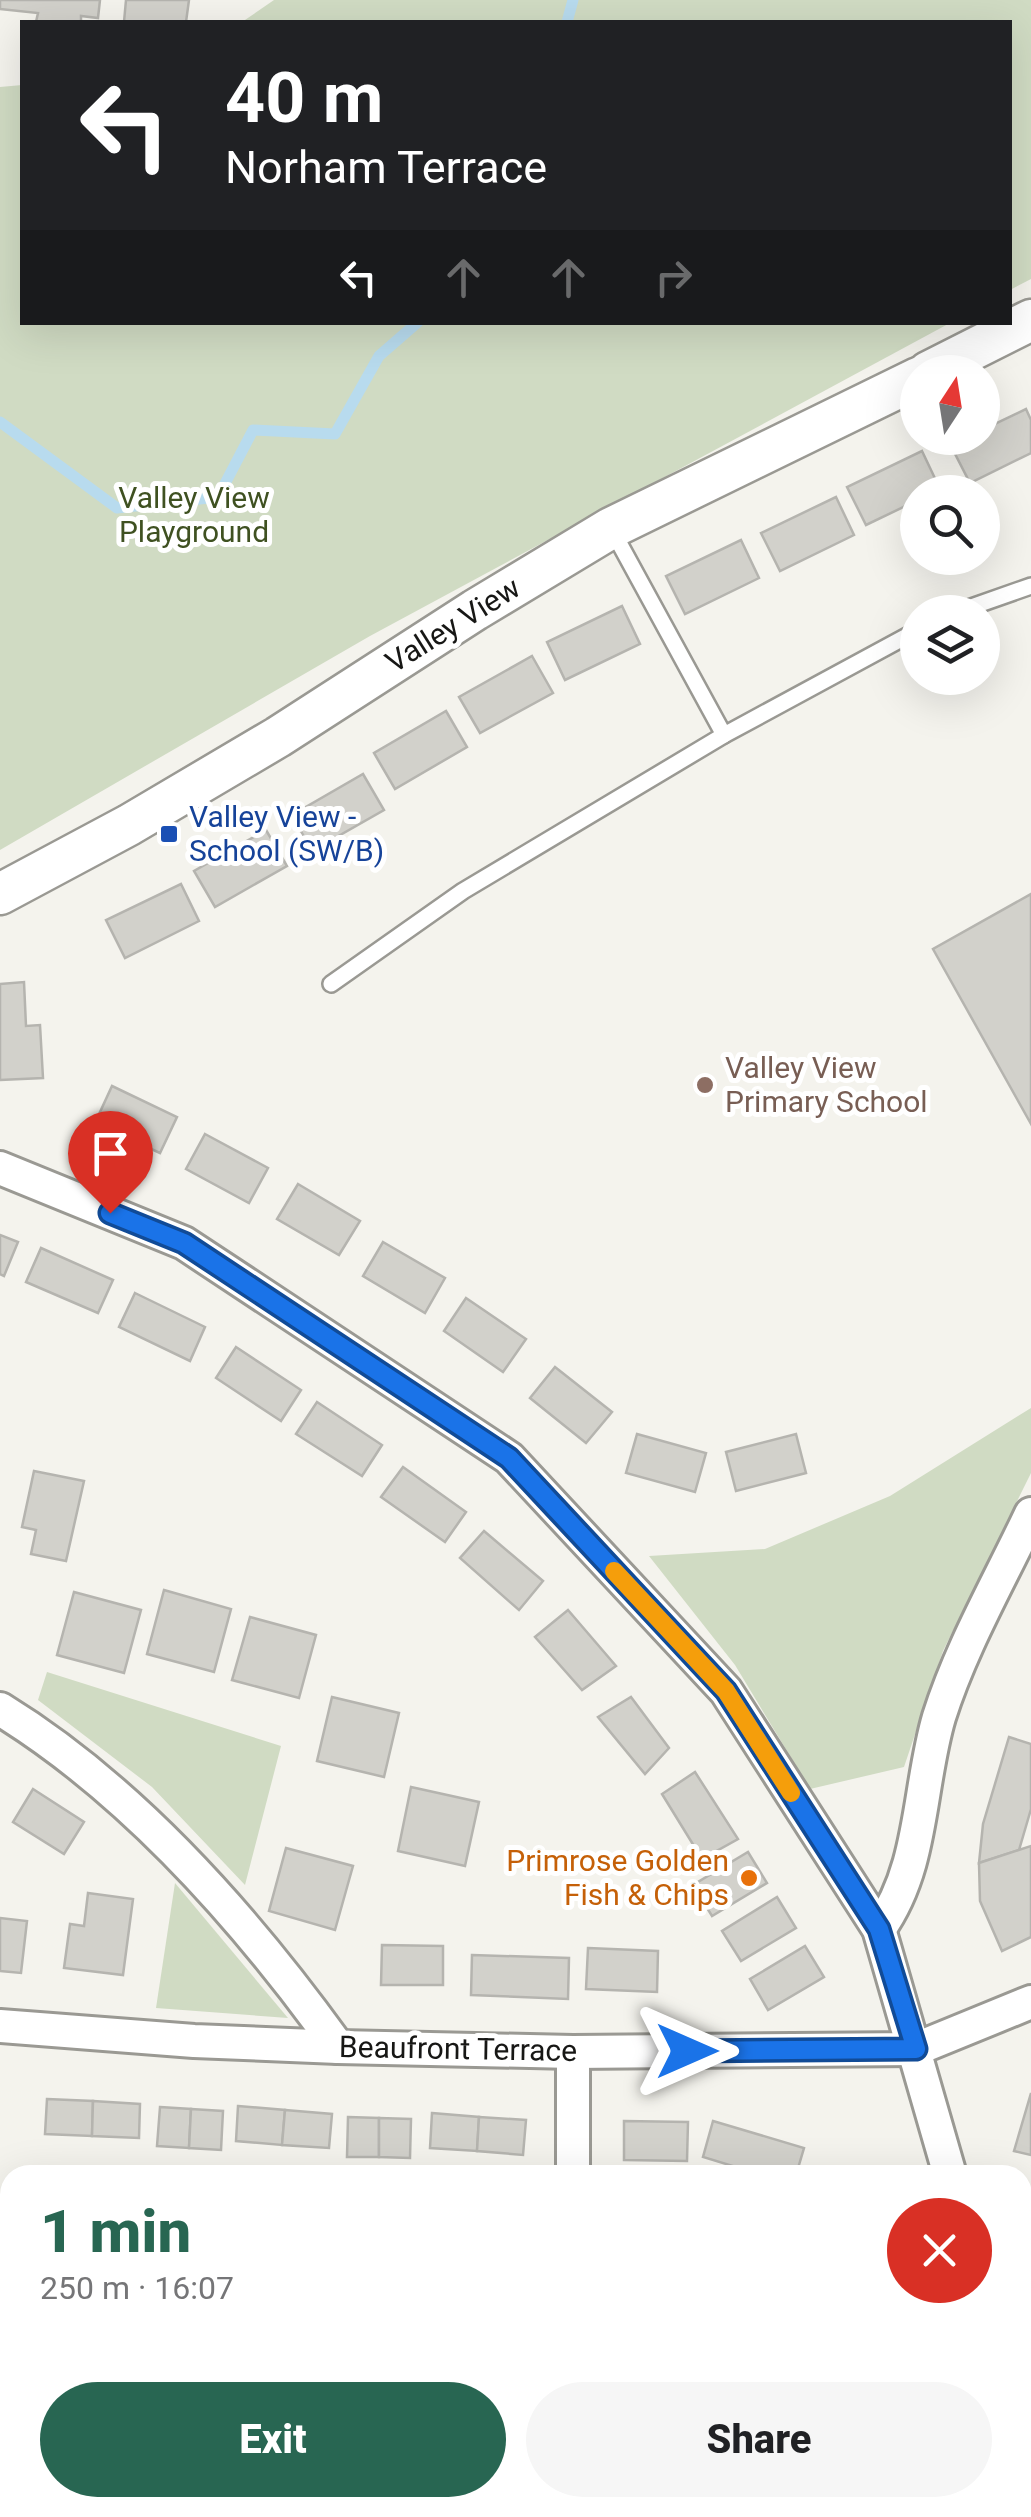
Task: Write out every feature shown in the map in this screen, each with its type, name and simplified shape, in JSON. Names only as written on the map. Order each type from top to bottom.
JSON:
[{"type":"street","points":[[962,355],[1031,320]]},
{"type":"street","name":"Valley View","points":[[0,894],[278,738],[475,610],[611,528],[900,387]]},
{"type":"street","points":[[0,1168],[184,1243],[509,1458],[726,1691],[879,1929],[947,2165]]},
{"type":"street","points":[[879,1929],[896,1905],[910,1864],[922,1811],[926,1763],[941,1712],[1031,1514]]},
{"type":"street","points":[[0,1709],[50,1740],[128,1804],[228,1911],[338,2047]]},
{"type":"street","points":[[916,2049],[1031,2002]]},
{"type":"street","name":"Beaufront Terrace","points":[[0,2026],[194,2042],[338,2047],[573,2052],[916,2049]]},
{"type":"street","points":[[573,2052],[573,2165]]},
{"type":"lane","points":[[611,528],[724,735]]},
{"type":"lane","points":[[1000,597],[1031,586]]},
{"type":"lane","points":[[331,984],[463,891],[724,735],[900,640]]},
{"type":"green space","points":[[274,0],[1031,0],[1031,279],[1012,289],[1012,20],[245,20]]},
{"type":"green space","name":"Valley View Playground","points":[[20,85],[20,325],[946,325],[370,636],[0,850],[0,87]]},
{"type":"green space","points":[[1031,1408],[1031,1473],[943,1651],[904,1767],[810,1789],[735,1665],[649,1556],[765,1549],[890,1496]]},
{"type":"green space","points":[[47,1672],[281,1746],[245,1885],[152,1787],[38,1700]]},
{"type":"green space","points":[[175,1883],[288,2018],[156,2008]]},
{"type":"building","points":[[0,0],[100,0],[98,18],[81,16],[81,20],[36,20],[38,13],[0,9]]},
{"type":"building","points":[[126,0],[189,0],[186,20],[124,20]]},
{"type":"building","points":[[1026,409],[1031,420],[1031,453],[986,475],[966,475],[956,455],[1000,455],[1000,421]]},
{"type":"building","points":[[914,455],[924,455],[933,475],[900,475],[900,509],[866,525],[847,487]]},
{"type":"building","points":[[836,497],[854,535],[780,571],[761,533]]},
{"type":"building","points":[[741,540],[759,578],[685,614],[666,576]]},
{"type":"building","points":[[622,606],[640,644],[565,680],[547,642]]},
{"type":"building","points":[[532,656],[553,693],[480,733],[459,697]]},
{"type":"building","points":[[446,711],[467,747],[395,789],[374,753]]},
{"type":"building","points":[[363,774],[384,810],[312,851],[292,815]]},
{"type":"building","points":[[266,830],[287,866],[215,907],[194,871]]},
{"type":"building","points":[[181,884],[199,921],[125,958],[106,920]]},
{"type":"building","points":[[1031,894],[1031,1124],[933,949]]},
{"type":"building","points":[[24,982],[26,1026],[40,1025],[43,1078],[0,1080],[0,984]]},
{"type":"building","points":[[112,1086],[177,1117],[160,1153],[95,1123]]},
{"type":"building","points":[[205,1134],[268,1168],[249,1203],[186,1169]]},
{"type":"building","points":[[298,1184],[360,1221],[339,1255],[277,1219]]},
{"type":"building","points":[[0,1235],[18,1242],[4,1276],[0,1274]]},
{"type":"building","points":[[383,1242],[445,1278],[425,1313],[363,1276]]},
{"type":"building","points":[[41,1248],[113,1280],[98,1313],[26,1282]]},
{"type":"building","points":[[135,1293],[205,1327],[190,1361],[119,1327]]},
{"type":"building","points":[[466,1298],[526,1339],[503,1372],[444,1331]]},
{"type":"building","points":[[236,1347],[301,1390],[281,1421],[216,1378]]},
{"type":"building","points":[[555,1367],[612,1412],[586,1443],[530,1398]]},
{"type":"building","points":[[317,1402],[382,1445],[362,1476],[296,1434]]},
{"type":"building","points":[[637,1434],[706,1453],[695,1492],[626,1473]]},
{"type":"building","points":[[796,1434],[806,1473],[736,1491],[726,1452]]},
{"type":"building","points":[[403,1467],[466,1512],[445,1542],[381,1497]]},
{"type":"building","points":[[34,1471],[84,1481],[66,1561],[31,1554],[36,1530],[22,1527]]},
{"type":"building","points":[[484,1531],[543,1581],[519,1610],[460,1558]]},
{"type":"building","points":[[164,1590],[231,1609],[214,1672],[147,1654]]},
{"type":"building","points":[[74,1592],[141,1610],[124,1673],[57,1655]]},
{"type":"building","points":[[568,1610],[616,1666],[582,1690],[535,1637]]},
{"type":"building","points":[[250,1617],[316,1635],[299,1698],[232,1680]]},
{"type":"building","points":[[332,1697],[399,1713],[384,1777],[317,1761]]},
{"type":"building","points":[[631,1697],[669,1748],[645,1774],[598,1717]]},
{"type":"building","points":[[1009,1737],[1031,1744],[1031,1809],[1019,1850],[979,1863],[983,1824]]},
{"type":"building","points":[[695,1772],[738,1839],[702,1859],[662,1794]]},
{"type":"building","points":[[411,1787],[479,1802],[465,1866],[398,1851]]},
{"type":"building","points":[[33,1789],[84,1822],[64,1854],[13,1822]]},
{"type":"building","points":[[1031,1846],[1031,1937],[1002,1951],[980,1901],[979,1863]]},
{"type":"building","points":[[286,1848],[353,1866],[335,1930],[269,1911]]},
{"type":"building","points":[[748,1852],[767,1883],[712,1916],[693,1885]]},
{"type":"building","points":[[88,1893],[133,1899],[123,1975],[64,1968],[70,1924],[84,1926]]},
{"type":"building","points":[[777,1897],[796,1928],[741,1961],[722,1931]]},
{"type":"building","points":[[0,1918],[27,1921],[21,1973],[0,1971]]},
{"type":"building","points":[[382,1945],[443,1946],[443,1985],[381,1985]]},
{"type":"building","points":[[805,1946],[824,1977],[768,2010],[750,1979]]},
{"type":"building","points":[[588,1948],[658,1951],[657,1992],[586,1989]]},
{"type":"building","points":[[472,1955],[569,1958],[568,1999],[471,1995]]},
{"type":"building","points":[[1031,2093],[1031,2155],[1014,2151]]},
{"type":"building","points":[[47,2099],[93,2101],[92,2136],[45,2134]]},
{"type":"building","points":[[93,2101],[140,2104],[139,2138],[92,2136]]},
{"type":"building","points":[[238,2106],[285,2110],[282,2145],[236,2141]]},
{"type":"building","points":[[160,2107],[191,2109],[189,2148],[157,2146]]},
{"type":"building","points":[[191,2109],[223,2111],[221,2150],[189,2148]]},
{"type":"building","points":[[285,2110],[332,2114],[329,2148],[282,2145]]},
{"type":"building","points":[[432,2113],[479,2117],[477,2151],[430,2148]]},
{"type":"building","points":[[348,2117],[379,2118],[379,2157],[347,2157]]},
{"type":"building","points":[[479,2117],[526,2120],[523,2155],[477,2151]]},
{"type":"building","points":[[379,2118],[411,2119],[410,2158],[379,2157]]},
{"type":"building","points":[[624,2121],[688,2122],[687,2161],[624,2160]]},
{"type":"building","points":[[713,2121],[804,2148],[799,2165],[729,2165],[703,2157]]},
{"type":"waterway","points":[[568,20],[573,0]]},
{"type":"waterway","points":[[0,422],[117,508],[218,497],[253,430],[335,434],[379,356],[415,325]]},
{"type":"slow traffic","points":[[614,1571],[726,1691],[791,1793]]},
{"type":"place","name":"Valley View - School (SW/B)","points":[[169,834]]},
{"type":"place","name":"Valley View Primary School","points":[[705,1085]]},
{"type":"place","name":"Primrose Golden Fish & Chips","points":[[749,1878]]},
{"type":"route","points":[[110,1213],[184,1243],[509,1458],[726,1691],[879,1929],[916,2049],[687,2051]]}]
